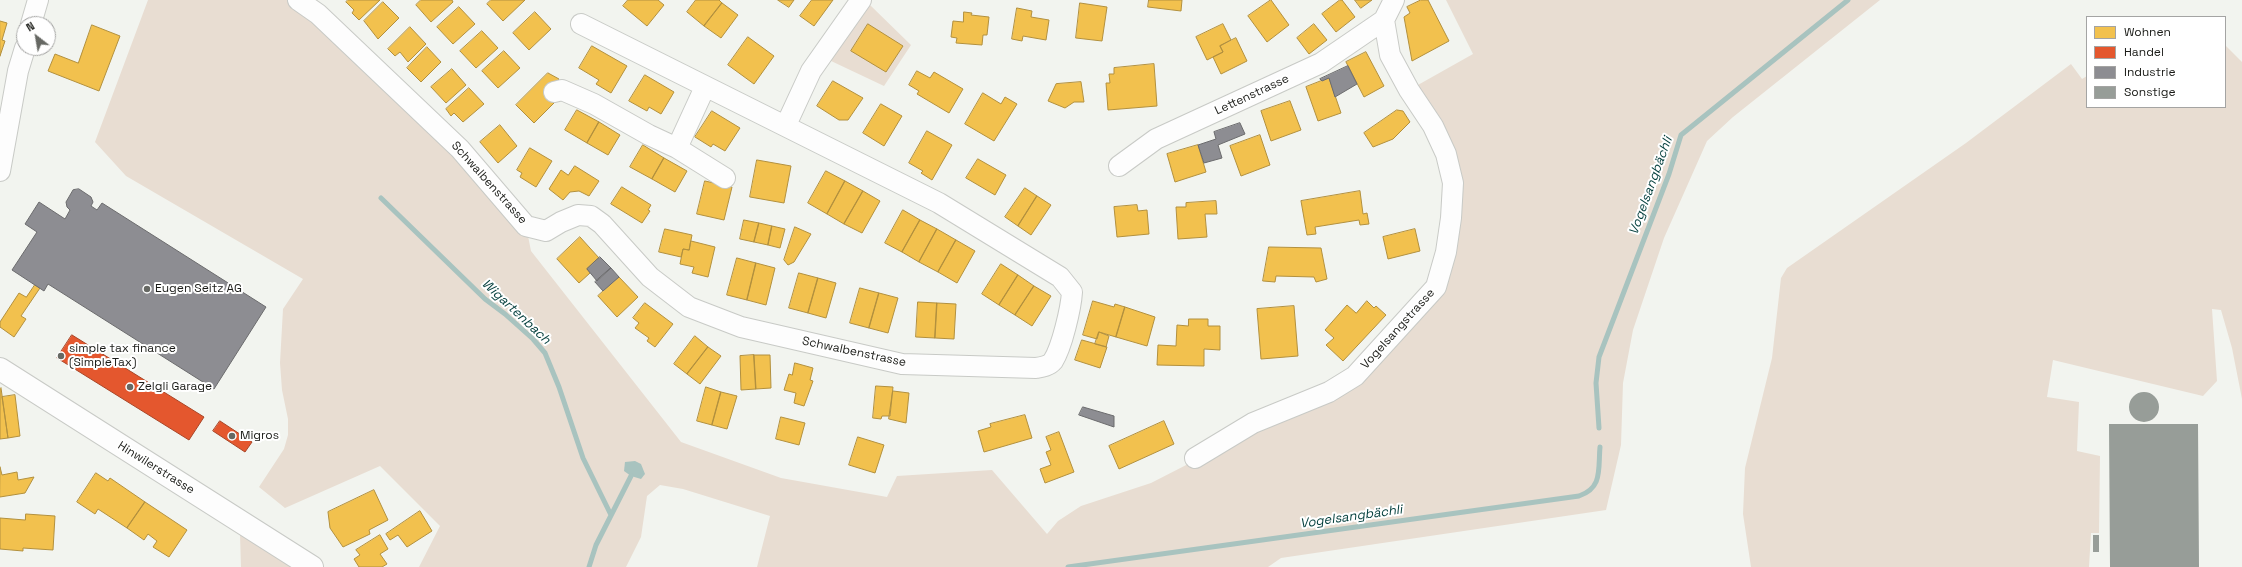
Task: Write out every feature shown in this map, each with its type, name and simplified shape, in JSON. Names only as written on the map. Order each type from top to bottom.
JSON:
[{"type":"main road","name":"Hinwilerstrasse","points":[[0,369],[312,567]]},
{"type":"street","points":[[34,16],[38,0]]},
{"type":"street","name":"Schwalbenstrasse","points":[[298,0],[318,14],[460,149],[526,226],[546,231],[561,222],[578,215],[592,216],[602,224],[650,277],[689,307],[741,327],[902,364],[1036,368],[1045,367],[1053,361],[1070,311],[1072,292],[1060,277],[939,203],[786,124],[705,87],[581,24]]},
{"type":"street","points":[[786,124],[811,71],[861,0]]},
{"type":"street","points":[[1384,20],[1394,0]]},
{"type":"street","name":"Lettenstrasse","points":[[1119,166],[1156,139],[1321,63],[1384,20]]},
{"type":"street","name":"Vogelsangstrasse","points":[[1195,458],[1253,423],[1329,392],[1356,376],[1436,287],[1446,252],[1453,183],[1446,154],[1433,126],[1409,90],[1390,54],[1384,20]]},
{"type":"street","points":[[0,171],[3,130],[23,56]]},
{"type":"street","points":[[677,148],[705,87]]},
{"type":"street","points":[[554,92],[562,90],[594,104],[649,135],[677,148],[725,178]]},
{"type":"shaded area","points":[[148,0],[298,0],[526,226],[531,251],[681,442],[781,478],[887,497],[897,476],[992,470],[1047,534],[1058,521],[1081,506],[1151,483],[1329,392],[1436,287],[1453,183],[1409,90],[1473,54],[1446,0],[1880,0],[1733,117],[1707,141],[1664,238],[1633,330],[1623,383],[1621,445],[1606,510],[1281,558],[1268,567],[757,567],[770,516],[683,489],[660,485],[647,496],[641,537],[626,567],[419,567],[440,526],[380,466],[285,508],[259,487],[284,449],[288,435],[288,419],[282,390],[280,363],[283,309],[303,279],[126,176],[95,142]]},
{"type":"shaded area","points":[[870,5],[911,45],[884,86],[829,60]]},
{"type":"shaded area","points":[[2226,46],[2242,62],[2242,399],[2232,348],[2221,310],[2212,309],[2217,381],[2203,396],[2053,360],[2047,397],[2079,402],[2077,451],[2100,456],[2099,533],[2091,533],[2089,567],[1751,567],[1743,514],[1745,468],[1772,358],[1781,278],[1787,268],[1966,143],[2071,64],[2082,79],[2086,77],[2086,108],[2226,108]]},
{"type":"shaded area","points":[[240,534],[312,567],[241,567]]},
{"type":"water","points":[[635,461],[641,464],[645,474],[641,479],[631,476],[624,471],[625,462]]},
{"type":"building: Wohnen","points":[[348,0],[380,0],[359,20],[352,13],[354,10],[346,2]]},
{"type":"building: Wohnen","points":[[421,0],[452,0],[453,2],[431,22],[416,5]]},
{"type":"building: Wohnen","points":[[491,0],[525,0],[503,21],[487,4]]},
{"type":"building: Wohnen","points":[[628,0],[658,0],[664,5],[647,26],[623,6]]},
{"type":"building: Wohnen","points":[[696,0],[719,0],[722,3],[704,26],[687,12]]},
{"type":"building: Wohnen","points":[[778,0],[794,0],[789,7]]},
{"type":"building: Wohnen","points":[[812,0],[833,0],[814,26],[800,16]]},
{"type":"building: Wohnen","points":[[1149,0],[1182,0],[1181,11],[1148,7]]},
{"type":"building: Wohnen","points":[[1271,0],[1289,25],[1267,42],[1248,16]]},
{"type":"building: Wohnen","points":[[1342,0],[1355,17],[1336,32],[1322,14]]},
{"type":"building: Wohnen","points":[[1355,0],[1372,0],[1361,8]]},
{"type":"building: Wohnen","points":[[1421,0],[1428,0],[1449,41],[1412,61],[1404,17],[1410,13],[1407,7]]},
{"type":"building: Wohnen","points":[[383,2],[399,18],[378,39],[364,21]]},
{"type":"building: Wohnen","points":[[722,3],[738,15],[721,38],[704,26]]},
{"type":"building: Wohnen","points":[[1080,3],[1107,7],[1102,41],[1076,38]]},
{"type":"building: Wohnen","points":[[459,7],[475,24],[453,44],[437,27]]},
{"type":"building: Wohnen","points":[[1017,8],[1032,11],[1031,17],[1049,20],[1046,40],[1023,36],[1022,41],[1012,39]]},
{"type":"building: Wohnen","points":[[535,12],[551,29],[529,50],[513,33]]},
{"type":"building: Wohnen","points":[[964,12],[972,13],[971,15],[989,17],[987,35],[983,35],[982,45],[956,43],[957,38],[951,37],[953,21],[963,22]]},
{"type":"building: Wohnen","points":[[0,21],[7,23],[2,40],[5,41],[0,56]]},
{"type":"building: Wohnen","points":[[868,24],[903,46],[886,72],[851,51]]},
{"type":"building: Wohnen","points":[[1223,24],[1231,40],[1220,46],[1223,52],[1207,60],[1196,37]]},
{"type":"building: Wohnen","points":[[1314,24],[1327,40],[1309,54],[1297,38]]},
{"type":"building: Wohnen","points":[[92,25],[120,36],[99,91],[48,71],[56,54],[78,63]]},
{"type":"building: Wohnen","points":[[410,27],[426,44],[408,62],[400,52],[395,56],[388,49]]},
{"type":"building: Wohnen","points":[[482,31],[498,48],[476,68],[460,51]]},
{"type":"building: Wohnen","points":[[748,37],[774,56],[754,84],[728,65]]},
{"type":"building: Wohnen","points":[[1236,38],[1247,61],[1221,74],[1213,57],[1223,52],[1220,46]]},
{"type":"building: Wohnen","points":[[592,46],[627,66],[611,93],[596,84],[599,80],[579,68]]},
{"type":"building: Wohnen","points":[[427,47],[441,62],[421,82],[407,68]]},
{"type":"building: Wohnen","points":[[504,51],[520,68],[498,88],[482,71]]},
{"type":"building: Wohnen","points":[[1366,52],[1384,86],[1364,97],[1346,62]]},
{"type":"building: Wohnen","points":[[1154,64],[1157,106],[1108,110],[1106,83],[1110,83],[1109,74],[1114,74],[1114,68]]},
{"type":"building: Wohnen","points":[[452,69],[466,85],[446,103],[431,87]]},
{"type":"building: Wohnen","points":[[917,71],[930,78],[934,72],[963,89],[949,113],[917,94],[919,91],[909,85]]},
{"type":"building: Wohnen","points":[[548,73],[559,79],[547,91],[556,101],[534,123],[516,105]]},
{"type":"building: Wohnen","points":[[645,75],[674,92],[661,114],[649,107],[647,111],[629,101]]},
{"type":"building: Wohnen","points":[[1329,78],[1341,113],[1318,121],[1306,87]]},
{"type":"building: Wohnen","points":[[833,81],[863,98],[848,120],[839,120],[817,106]]},
{"type":"building: Wohnen","points":[[1081,82],[1084,102],[1074,102],[1065,108],[1048,101],[1056,84]]},
{"type":"building: Wohnen","points":[[469,88],[484,104],[463,122],[454,113],[451,116],[446,109]]},
{"type":"building: Wohnen","points":[[983,93],[1001,104],[1005,97],[1017,104],[994,141],[965,124]]},
{"type":"building: Wohnen","points":[[1290,101],[1301,130],[1271,141],[1261,111]]},
{"type":"building: Wohnen","points":[[881,104],[902,116],[884,146],[863,133]]},
{"type":"building: Wohnen","points":[[577,110],[599,122],[587,143],[565,130]]},
{"type":"building: Wohnen","points":[[1397,110],[1403,111],[1410,122],[1393,139],[1373,147],[1364,133]]},
{"type":"building: Wohnen","points":[[712,111],[740,128],[725,151],[713,144],[711,147],[695,137]]},
{"type":"building: Wohnen","points":[[599,122],[620,135],[608,155],[587,143]]},
{"type":"building: Wohnen","points":[[500,125],[517,146],[498,163],[480,142]]},
{"type":"building: Wohnen","points":[[927,131],[952,145],[932,180],[921,173],[923,171],[909,163]]},
{"type":"building: Wohnen","points":[[1260,135],[1270,165],[1241,176],[1230,146]]},
{"type":"building: Wohnen","points":[[643,145],[664,158],[652,179],[630,167]]},
{"type":"building: Wohnen","points":[[1198,145],[1206,172],[1175,182],[1167,154]]},
{"type":"building: Wohnen","points":[[530,148],[552,161],[536,187],[520,177],[522,173],[517,170]]},
{"type":"building: Wohnen","points":[[664,158],[687,171],[675,192],[652,179]]},
{"type":"building: Wohnen","points":[[978,159],[1006,175],[995,195],[966,178]]},
{"type":"building: Wohnen","points":[[757,160],[791,166],[784,203],[750,197]]},
{"type":"building: Wohnen","points":[[575,166],[599,181],[589,196],[579,191],[570,192],[563,200],[549,189],[561,170],[568,175]]},
{"type":"building: Wohnen","points":[[826,171],[845,181],[827,214],[808,203]]},
{"type":"building: Wohnen","points":[[705,181],[732,187],[724,220],[697,214]]},
{"type":"building: Wohnen","points":[[845,181],[863,191],[844,224],[827,214]]},
{"type":"building: Wohnen","points":[[622,187],[651,205],[648,210],[650,211],[642,223],[611,204]]},
{"type":"building: Wohnen","points":[[1025,188],[1037,196],[1018,226],[1005,217]]},
{"type":"building: Wohnen","points":[[863,191],[880,201],[862,233],[844,224]]},
{"type":"building: Wohnen","points":[[1360,191],[1363,214],[1367,213],[1369,224],[1360,225],[1359,220],[1315,227],[1316,234],[1307,235],[1301,201]]},
{"type":"building: Wohnen","points":[[1037,196],[1051,205],[1031,235],[1018,226]]},
{"type":"building: Wohnen","points":[[1216,201],[1217,214],[1205,214],[1207,237],[1178,239],[1176,207],[1186,207],[1186,203]]},
{"type":"building: Wohnen","points":[[1137,205],[1138,211],[1147,210],[1149,234],[1117,237],[1114,207]]},
{"type":"building: Wohnen","points":[[903,210],[920,220],[902,252],[885,243]]},
{"type":"building: Wohnen","points":[[744,220],[759,223],[754,242],[740,239]]},
{"type":"building: Wohnen","points":[[920,220],[937,229],[919,262],[902,252]]},
{"type":"building: Wohnen","points":[[759,223],[772,226],[768,245],[754,242]]},
{"type":"building: Wohnen","points":[[772,226],[785,229],[780,248],[768,245]]},
{"type":"building: Wohnen","points":[[795,227],[811,234],[794,262],[788,265],[784,260]]},
{"type":"building: Wohnen","points":[[665,229],[692,235],[689,250],[683,249],[681,257],[659,252]]},
{"type":"building: Wohnen","points":[[937,229],[956,240],[938,272],[919,262]]},
{"type":"building: Wohnen","points":[[1415,229],[1420,251],[1388,259],[1383,237]]},
{"type":"building: Wohnen","points":[[580,237],[599,258],[587,269],[590,273],[579,283],[557,259]]},
{"type":"building: Wohnen","points":[[956,240],[975,251],[957,283],[938,272]]},
{"type":"building: Wohnen","points":[[691,241],[715,247],[708,277],[692,273],[694,267],[680,264],[683,249],[689,250]]},
{"type":"building: Wohnen","points":[[1269,247],[1321,248],[1327,279],[1316,282],[1314,277],[1276,276],[1275,282],[1263,281]]},
{"type":"building: Wohnen","points":[[737,258],[756,263],[747,300],[727,295]]},
{"type":"building: Wohnen","points":[[756,263],[775,268],[766,305],[747,300]]},
{"type":"building: Wohnen","points":[[1001,264],[1018,275],[999,305],[982,294]]},
{"type":"building: Wohnen","points":[[799,273],[818,278],[808,313],[789,308]]},
{"type":"building: Wohnen","points":[[1018,275],[1034,286],[1015,315],[999,305]]},
{"type":"building: Wohnen","points":[[619,277],[638,297],[617,317],[598,296]]},
{"type":"building: Wohnen","points":[[818,278],[836,283],[826,318],[808,313]]},
{"type":"building: Wohnen","points":[[35,285],[40,288],[21,316],[26,319],[14,337],[0,327],[0,322],[19,293],[26,297]]},
{"type":"building: Wohnen","points":[[1034,286],[1051,296],[1032,326],[1015,315]]},
{"type":"building: Wohnen","points":[[860,288],[879,293],[869,328],[850,323]]},
{"type":"building: Wohnen","points":[[879,293],[898,298],[888,333],[869,328]]},
{"type":"building: Wohnen","points":[[1093,301],[1114,307],[1115,304],[1125,307],[1116,337],[1099,332],[1097,339],[1083,335]]},
{"type":"building: Wohnen","points":[[1367,301],[1374,308],[1376,306],[1386,315],[1343,361],[1326,345],[1334,338],[1325,330],[1347,305],[1356,313]]},
{"type":"building: Wohnen","points":[[918,302],[937,303],[935,338],[916,337]]},
{"type":"building: Wohnen","points":[[645,303],[673,324],[655,347],[647,341],[649,338],[635,328],[639,323],[633,318]]},
{"type":"building: Wohnen","points":[[937,303],[956,304],[954,339],[935,338]]},
{"type":"building: Wohnen","points":[[1294,306],[1298,356],[1261,359],[1257,309]]},
{"type":"building: Wohnen","points":[[1125,307],[1155,317],[1147,346],[1116,337]]},
{"type":"building: Wohnen","points":[[1189,319],[1208,319],[1208,326],[1220,326],[1220,350],[1204,349],[1204,366],[1157,365],[1158,345],[1176,346],[1177,325],[1188,326]]},
{"type":"building: Wohnen","points":[[1099,332],[1109,336],[1106,347],[1095,344]]},
{"type":"building: Wohnen","points":[[695,336],[708,347],[687,374],[674,364]]},
{"type":"building: Wohnen","points":[[1082,340],[1107,347],[1100,368],[1075,360]]},
{"type":"building: Wohnen","points":[[708,347],[721,356],[700,384],[687,374]]},
{"type":"building: Wohnen","points":[[754,355],[756,389],[741,390],[740,356]]},
{"type":"building: Wohnen","points":[[754,355],[770,355],[771,388],[756,389]]},
{"type":"building: Wohnen","points":[[795,363],[813,368],[810,380],[813,381],[804,406],[794,403],[796,393],[784,390],[789,374],[792,375]]},
{"type":"building: Wohnen","points":[[876,386],[893,387],[890,416],[882,416],[881,419],[873,418]]},
{"type":"building: Wohnen","points":[[706,387],[721,392],[712,425],[697,421]]},
{"type":"building: Wohnen","points":[[1,388],[8,438],[0,439],[0,389]]},
{"type":"building: Wohnen","points":[[893,391],[909,393],[906,423],[889,419]]},
{"type":"building: Wohnen","points":[[721,392],[737,396],[727,429],[712,425]]},
{"type":"building: Wohnen","points":[[15,395],[20,436],[8,438],[2,397]]},
{"type":"building: Wohnen","points":[[1025,415],[1032,438],[984,452],[978,431],[991,427],[990,424]]},
{"type":"building: Wohnen","points":[[781,417],[805,423],[799,445],[776,439]]},
{"type":"building: Wohnen","points":[[1164,421],[1174,444],[1119,469],[1109,446]]},
{"type":"building: Wohnen","points":[[1059,432],[1074,472],[1045,483],[1040,469],[1051,465],[1046,452],[1051,450],[1046,437]]},
{"type":"building: Wohnen","points":[[858,437],[884,445],[875,473],[849,465]]},
{"type":"building: Wohnen","points":[[0,467],[2,475],[17,472],[18,480],[34,477],[25,493],[0,497]]},
{"type":"building: Wohnen","points":[[96,473],[108,481],[110,478],[145,502],[127,528],[98,509],[95,514],[77,502]]},
{"type":"building: Wohnen","points":[[374,490],[388,520],[369,530],[370,534],[343,547],[330,528],[328,512]]},
{"type":"building: Wohnen","points":[[145,502],[187,530],[169,557],[153,547],[157,541],[148,534],[144,540],[127,528]]},
{"type":"building: Wohnen","points":[[420,511],[432,531],[407,547],[398,535],[390,540],[386,534]]},
{"type":"building: Wohnen","points":[[26,514],[55,516],[53,550],[23,548],[23,551],[0,549],[0,518],[25,520]]},
{"type":"building: Wohnen","points":[[380,535],[388,549],[380,554],[387,564],[382,567],[359,567],[354,559],[360,555],[356,550]]},
{"type":"building: Handel","name":"Zelgli Garage","points":[[72,335],[204,417],[189,440],[57,358]]},
{"type":"building: Handel","name":"Migros","points":[[220,421],[252,442],[245,452],[213,431]]},
{"type":"building: Industrie","points":[[1348,66],[1357,84],[1335,97],[1329,78],[1322,81],[1320,79]]},
{"type":"building: Industrie","points":[[1240,123],[1245,134],[1218,145],[1222,158],[1204,163],[1198,145],[1216,139],[1214,132]]},
{"type":"building: Industrie","name":"Eugen Seitz AG","points":[[79,189],[91,197],[93,202],[91,206],[97,210],[102,203],[266,307],[214,389],[48,284],[44,291],[12,270],[37,232],[25,224],[39,202],[65,219],[70,210],[67,207],[66,202],[73,190]]},
{"type":"building: Industrie","points":[[600,257],[611,268],[597,281],[587,269]]},
{"type":"building: Industrie","points":[[611,268],[619,277],[603,291],[595,282]]},
{"type":"building: Industrie","points":[[1083,407],[1114,416],[1114,427],[1079,415]]},
{"type":"building: Sonstige","points":[[2144,392],[2155,396],[2159,407],[2155,418],[2144,422],[2133,418],[2129,407],[2133,396]]},
{"type":"building: Sonstige","points":[[2109,424],[2198,424],[2199,567],[2110,567]]},
{"type":"building: Sonstige","points":[[2093,535],[2099,535],[2099,552],[2093,552]]},
{"type":"waterway","name":"Vogelsangbächli","points":[[1599,428],[1596,383],[1599,357],[1669,174],[1681,135],[1848,0]]},
{"type":"waterway","name":"Wigartenbach","points":[[381,198],[485,299],[505,314],[533,339],[545,353],[559,387],[583,458],[611,515]]},
{"type":"waterway","name":"Vogelsangbächli","points":[[1068,567],[1579,496],[1587,492],[1596,483],[1599,470],[1600,447]]},
{"type":"waterway","name":"Wigartenbach","points":[[589,567],[596,545],[631,476]]},
{"type":"place","name":"Eugen Seitz AG","points":[[147,289]]},
{"type":"place","name":"simple tax finance (SimpleTax)","points":[[61,356]]},
{"type":"place","name":"Zelgli Garage","points":[[130,387]]},
{"type":"place","name":"Migros","points":[[232,436]]}]
